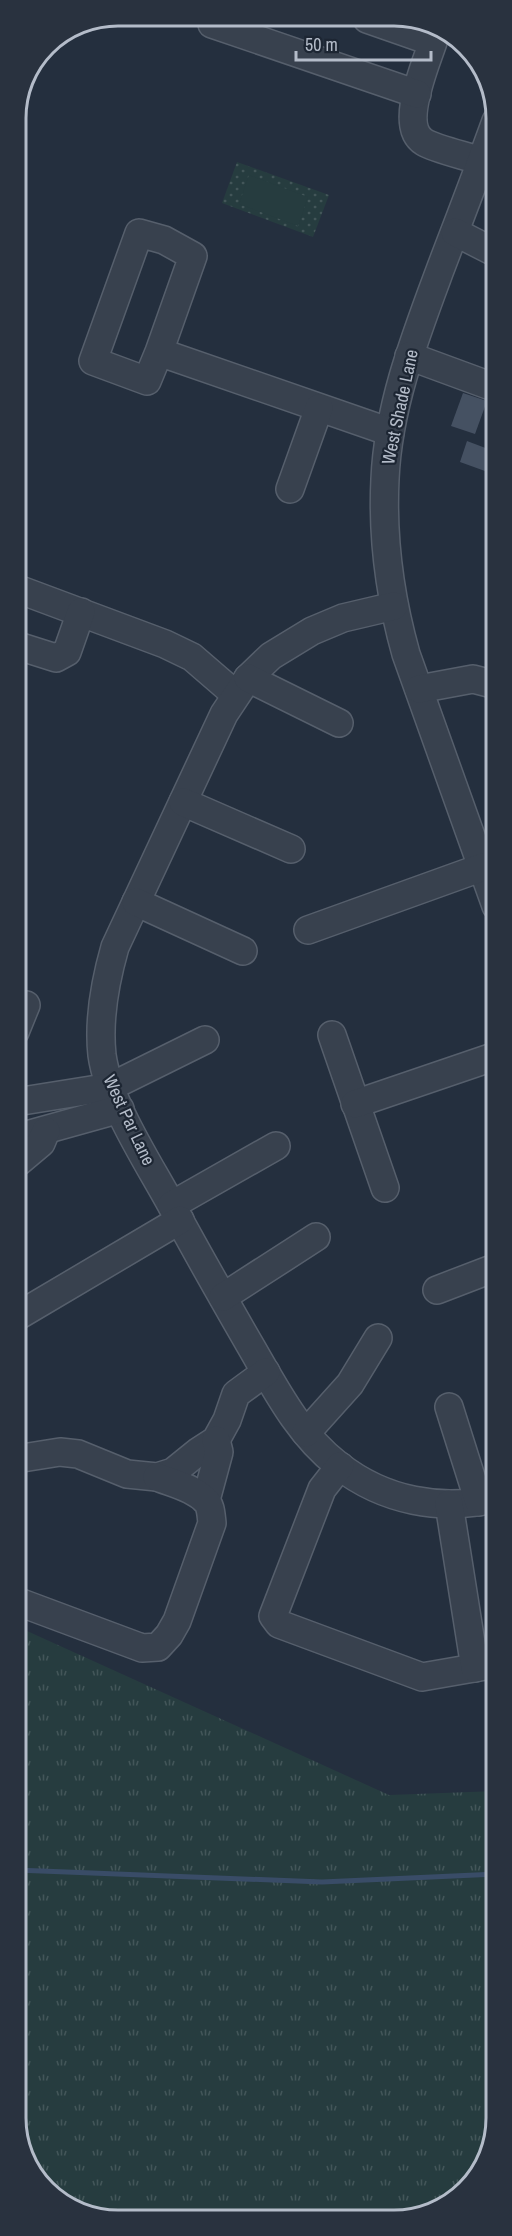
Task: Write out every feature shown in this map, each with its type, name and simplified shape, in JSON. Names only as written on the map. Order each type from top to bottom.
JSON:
[{"type":"street","points":[[215,25],[417,94]]},
{"type":"street","points":[[384,25],[433,42],[417,94],[412,125],[422,141],[481,161]]},
{"type":"street","name":"West Shade Lane","points":[[487,145],[409,356],[390,432],[385,478],[384,528],[394,606],[405,654],[487,878]]},
{"type":"street","points":[[455,232],[487,248]]},
{"type":"street","points":[[139,233],[164,240],[193,256],[159,352],[147,381],[93,362],[139,233]]},
{"type":"street","points":[[159,352],[390,432]]},
{"type":"street","points":[[409,356],[487,385]]},
{"type":"street","points":[[290,489],[319,408]]},
{"type":"street","points":[[26,592],[165,644],[192,657],[242,687],[339,723]]},
{"type":"street","name":"West Par Lane","points":[[394,606],[343,618],[312,631],[271,656],[242,687],[224,714],[115,947],[105,984],[101,1022],[102,1055],[115,1098],[176,1213],[282,1401],[315,1445],[340,1466],[377,1489],[404,1499],[449,1504],[486,1500]]},
{"type":"street","points":[[26,648],[56,658],[61,657],[67,652],[81,612]]},
{"type":"street","points":[[418,689],[473,679],[487,683]]},
{"type":"street","points":[[183,802],[291,849]]},
{"type":"street","points":[[308,930],[483,867]]},
{"type":"street","points":[[136,902],[243,951]]},
{"type":"street","points":[[332,1035],[385,1188]]},
{"type":"street","points":[[25,1136],[46,1131],[115,1098],[205,1040]]},
{"type":"street","points":[[355,1104],[487,1059]]},
{"type":"street","points":[[26,1102],[115,1098]]},
{"type":"street","points":[[25,1156],[41,1143],[46,1131]]},
{"type":"street","points":[[25,1311],[276,1146]]},
{"type":"street","points":[[223,1298],[316,1237]]},
{"type":"street","points":[[437,1290],[486,1271]]},
{"type":"street","points":[[306,1434],[350,1384],[378,1338]]},
{"type":"street","points":[[157,1477],[173,1472],[199,1450],[216,1440],[236,1394],[266,1372]]},
{"type":"street","points":[[449,1407],[486,1496]]},
{"type":"street","points":[[206,1500],[219,1452],[216,1440]]},
{"type":"street","points":[[25,1458],[60,1452],[78,1454],[126,1474],[157,1477],[206,1500],[210,1508],[212,1523],[177,1621],[169,1635],[158,1647],[142,1648],[25,1604]]},
{"type":"street","points":[[340,1466],[322,1489],[273,1616],[279,1624],[422,1677],[486,1666],[449,1504]]},
{"type":"green space","points":[[237,162],[329,195],[313,237],[222,203]]},
{"type":"green space","points":[[249,175],[308,197],[298,226],[239,204]]},
{"type":"green space","points":[[25,1630],[389,1795],[486,1791],[486,2124],[477,2159],[467,2174],[450,2191],[435,2201],[406,2210],[118,2210],[100,2209],[82,2203],[62,2191],[45,2174],[35,2159],[26,2130],[25,2118]]},
{"type":"building","points":[[463,393],[487,401],[475,434],[451,426]]},
{"type":"building","points":[[467,441],[487,449],[487,472],[460,462]]},
{"type":"waterway","points":[[25,1870],[322,1882],[486,1874]]}]
